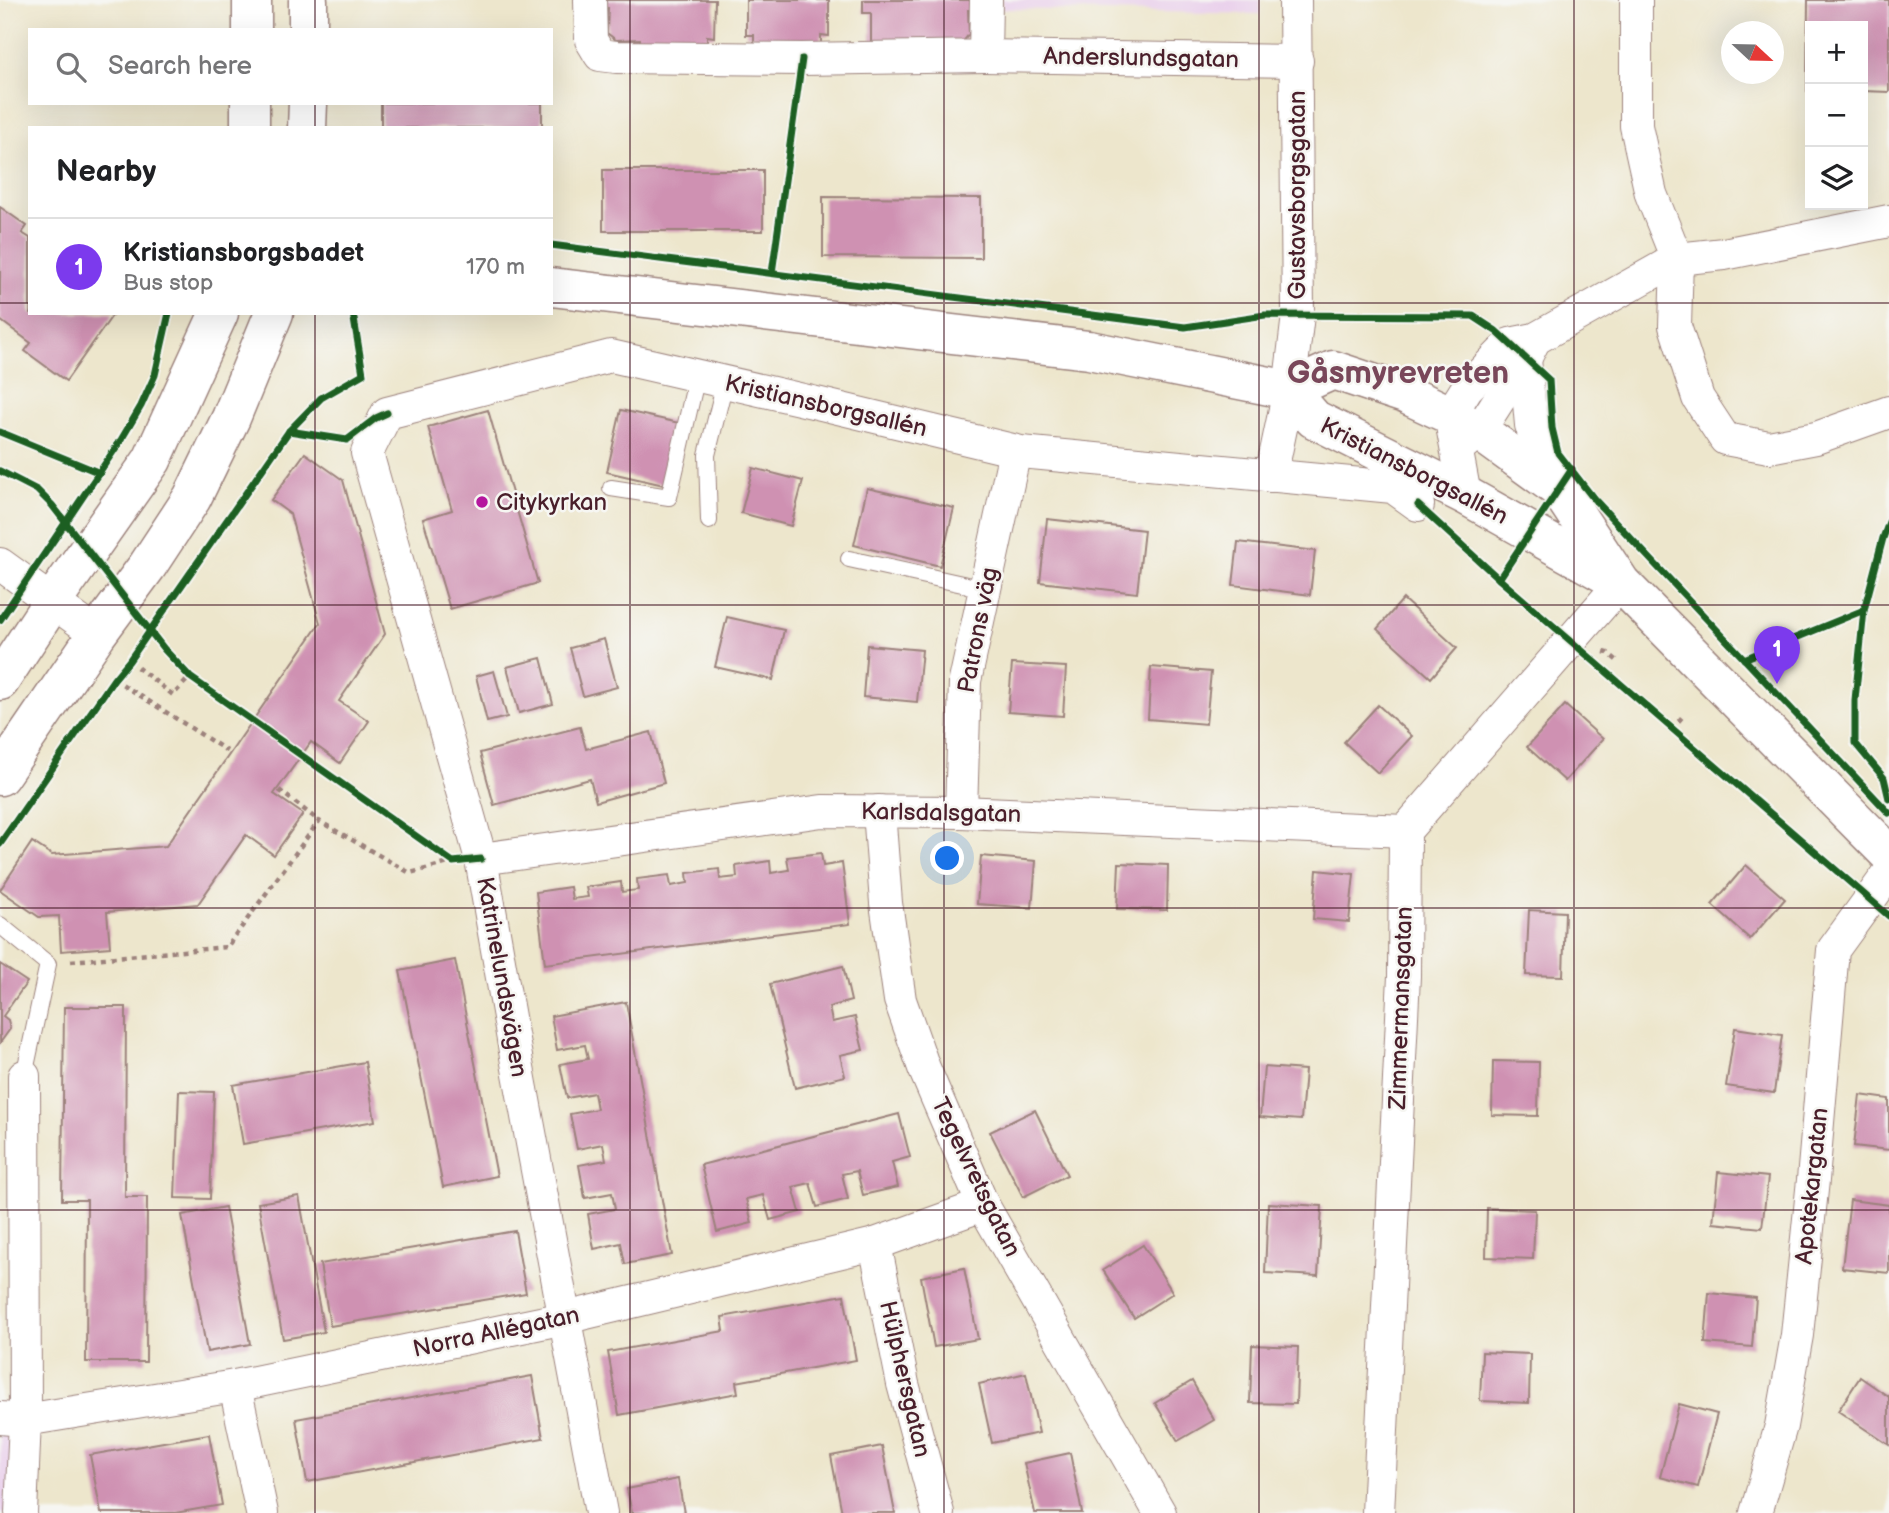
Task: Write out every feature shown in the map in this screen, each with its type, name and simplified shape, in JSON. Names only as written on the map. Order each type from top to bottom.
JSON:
[{"type":"street","points":[[252,0],[252,28]]},
{"type":"street","points":[[308,0],[308,28]]},
{"type":"street","name":"Anderslundsgatan","points":[[590,0],[591,40],[600,55],[616,57],[802,59],[985,56],[1297,61]]},
{"type":"street","points":[[985,56],[986,0]]},
{"type":"street","name":"Gustavsborgsgatan","points":[[1289,390],[1298,315],[1295,0]]},
{"type":"street","points":[[1636,0],[1636,126],[1651,194],[1677,259],[1675,326],[1698,398],[1726,439],[1769,447],[1816,438],[1889,412]]},
{"type":"street","points":[[250,105],[250,126]]},
{"type":"street","points":[[307,126],[308,105]]},
{"type":"street","points":[[1415,487],[1530,349],[1677,259],[1724,254],[1889,221]]},
{"type":"street","points":[[553,287],[1088,350],[1289,390]]},
{"type":"street","points":[[0,681],[152,460],[218,315]]},
{"type":"street","points":[[0,776],[192,498],[231,418],[273,315]]},
{"type":"street","points":[[1530,349],[1531,425],[1541,457],[1559,489]]},
{"type":"street","name":"Kristiansborgsallén","points":[[387,413],[611,356],[1015,451],[1393,488],[1415,487],[1465,495],[1621,583]]},
{"type":"street","name":"Kristiansborgsallén","points":[[1289,390],[1333,369],[1405,394],[1461,432],[1559,489],[1621,583],[1885,847]]},
{"type":"street","name":"Kristiansborgsallén","points":[[1271,476],[1289,390]]},
{"type":"street","name":"Kristiansborgsallén","points":[[1289,390],[1314,419],[1415,487]]},
{"type":"street","name":"Katrinelundsvägen","points":[[387,413],[367,453],[515,1055],[601,1513]]},
{"type":"street","points":[[1461,432],[1465,495]]},
{"type":"street","name":"Patrons väg","points":[[961,812],[965,681],[1015,451]]},
{"type":"street","points":[[0,564],[97,634]]},
{"type":"street","points":[[1405,831],[1621,583]]},
{"type":"street","name":"Karlsdalsgatan","points":[[467,860],[822,811],[961,812],[1405,831]]},
{"type":"street","name":"Tegelvretsgatan","points":[[879,811],[886,904],[900,1000],[924,1068],[983,1205],[1160,1513]]},
{"type":"street","name":"Zimmermansgatan","points":[[1378,1513],[1404,990],[1405,831]]},
{"type":"street","name":"Apotekargatan","points":[[1756,1513],[1781,1426],[1797,1335],[1833,950],[1885,847]]},
{"type":"street","points":[[21,1513],[12,1419],[24,1076]]},
{"type":"street","name":"Norra Allégatan","points":[[12,1419],[235,1387],[565,1318],[875,1244],[983,1205]]},
{"type":"street","name":"Hülphersgatan","points":[[875,1244],[903,1384],[938,1513]]},
{"type":"street","points":[[235,1387],[262,1513]]},
{"type":"lane","points":[[611,488],[669,498],[711,379]]},
{"type":"lane","points":[[709,522],[707,455],[711,379]]},
{"type":"lane","points":[[849,559],[985,589]]},
{"type":"lane","points":[[0,925],[48,964],[24,1076]]},
{"type":"path","points":[[106,690],[136,650]]},
{"type":"path","points":[[128,661],[173,695],[190,677]]},
{"type":"path","points":[[182,668],[200,684]]},
{"type":"path","points":[[114,678],[227,751]]},
{"type":"path","points":[[1672,729],[1683,716]]},
{"type":"path","points":[[1662,721],[1682,738]]},
{"type":"path","points":[[279,790],[319,821],[410,873],[467,860]]},
{"type":"path","points":[[48,964],[227,947],[319,821]]},
{"type":"path","points":[[442,854],[467,860]]},
{"type":"shaded area","points":[[1002,0],[1260,0],[1260,14],[1002,9]]},
{"type":"shaded area","points":[[0,1427],[17,1428],[13,1513],[0,1513]]},
{"type":"building","points":[[601,0],[715,0],[714,37],[707,36],[707,48],[640,46],[640,39],[616,40],[607,33],[608,8],[601,8]]},
{"type":"building","points":[[746,0],[829,0],[829,36],[821,35],[821,47],[754,46],[754,35],[746,35]]},
{"type":"building","points":[[863,0],[975,0],[975,10],[968,10],[969,34],[962,43],[871,49],[871,13],[863,13]]},
{"type":"building","points":[[1808,0],[1889,0],[1889,92],[1868,91],[1868,21],[1808,21]]},
{"type":"building","points":[[381,105],[542,105],[542,126],[381,126]]},
{"type":"building","points":[[603,170],[763,170],[763,231],[603,231]]},
{"type":"building","points":[[823,197],[981,198],[981,258],[823,257]]},
{"type":"building","points":[[0,207],[27,226],[22,233],[28,237],[28,315],[113,315],[66,381],[25,351],[31,343],[0,320]]},
{"type":"building","name":"Citykyrkan","points":[[488,410],[538,583],[450,609],[423,519],[452,510],[428,427]]},
{"type":"building","points":[[621,410],[679,423],[664,485],[607,472]]},
{"type":"building","points":[[305,453],[343,480],[385,634],[339,701],[369,721],[340,763],[311,742],[274,794],[303,814],[274,855],[246,835],[198,904],[107,912],[110,947],[61,951],[59,916],[39,917],[0,890],[32,842],[52,855],[166,846],[320,623],[290,514],[271,500]]},
{"type":"building","points":[[753,468],[803,481],[791,526],[741,513]]},
{"type":"building","points":[[867,488],[954,508],[940,566],[854,545]]},
{"type":"building","points":[[1047,519],[1144,530],[1137,593],[1040,582]]},
{"type":"building","points":[[1238,542],[1315,551],[1310,595],[1233,585]]},
{"type":"building","points":[[1403,599],[1457,648],[1431,678],[1377,629]]},
{"type":"building","points":[[727,617],[784,630],[773,680],[715,667]]},
{"type":"building","points":[[604,639],[617,687],[583,696],[570,648]]},
{"type":"building","points":[[867,645],[922,650],[917,702],[863,697]]},
{"type":"building","points":[[541,658],[553,704],[519,713],[507,667]]},
{"type":"building","points":[[1012,664],[1066,667],[1063,716],[1008,712]]},
{"type":"building","points":[[1151,667],[1211,672],[1206,724],[1148,719]]},
{"type":"building","points":[[494,671],[507,717],[487,722],[476,676]]},
{"type":"building","points":[[1378,705],[1412,736],[1378,773],[1344,742]]},
{"type":"building","points":[[1565,705],[1603,739],[1565,781],[1527,747]]},
{"type":"building","points":[[580,727],[586,749],[651,732],[664,783],[596,802],[590,779],[494,805],[480,753]]},
{"type":"building","points":[[821,853],[823,866],[842,863],[850,924],[545,964],[536,892],[570,887],[572,899],[588,897],[586,887],[621,882],[622,892],[638,890],[637,879],[669,875],[671,886],[688,883],[687,873],[719,869],[720,879],[737,877],[736,866],[770,861],[771,873],[789,870],[787,857]]},
{"type":"building","points":[[981,856],[1036,861],[1032,908],[977,904]]},
{"type":"building","points":[[1119,863],[1168,865],[1167,910],[1117,909]]},
{"type":"building","points":[[1746,865],[1785,899],[1750,939],[1712,905]]},
{"type":"building","points":[[1317,870],[1354,874],[1349,922],[1313,919]]},
{"type":"building","points":[[1529,910],[1565,912],[1563,976],[1526,975]]},
{"type":"building","points":[[455,960],[497,1176],[443,1187],[400,971]]},
{"type":"building","points":[[0,964],[27,982],[3,1016],[8,1020],[10,1029],[0,1043]]},
{"type":"building","points":[[843,966],[851,1001],[829,1007],[832,1022],[855,1017],[863,1050],[840,1055],[845,1076],[795,1088],[770,984]]},
{"type":"building","points":[[626,1002],[672,1255],[625,1264],[621,1243],[594,1249],[588,1214],[615,1209],[612,1193],[585,1198],[579,1165],[606,1160],[603,1144],[577,1149],[570,1114],[597,1109],[594,1093],[567,1098],[560,1064],[588,1059],[585,1045],[557,1050],[551,1016]]},
{"type":"building","points":[[64,1007],[126,1007],[125,1197],[147,1197],[146,1362],[86,1362],[87,1200],[62,1200]]},
{"type":"building","points":[[1735,1028],[1782,1035],[1774,1093],[1726,1086]]},
{"type":"building","points":[[1493,1061],[1539,1062],[1538,1116],[1492,1115]]},
{"type":"building","points":[[365,1062],[375,1121],[243,1144],[233,1085]]},
{"type":"building","points":[[1264,1067],[1305,1070],[1301,1120],[1260,1117]]},
{"type":"building","points":[[179,1091],[214,1092],[210,1199],[175,1198]]},
{"type":"building","points":[[1860,1095],[1889,1099],[1889,1150],[1854,1146]]},
{"type":"building","points":[[1035,1110],[1067,1175],[1023,1197],[990,1132]]},
{"type":"building","points":[[899,1114],[910,1157],[892,1162],[898,1187],[863,1195],[857,1171],[842,1174],[848,1199],[817,1207],[810,1183],[793,1187],[800,1212],[770,1220],[763,1195],[746,1199],[752,1223],[717,1232],[701,1165]]},
{"type":"building","points":[[1718,1172],[1768,1177],[1762,1228],[1713,1223]]},
{"type":"building","points":[[299,1196],[324,1332],[283,1339],[258,1203]]},
{"type":"building","points":[[1850,1200],[1889,1205],[1889,1273],[1842,1268]]},
{"type":"building","points":[[1268,1203],[1322,1206],[1318,1276],[1265,1273]]},
{"type":"building","points":[[225,1207],[250,1344],[207,1352],[182,1215]]},
{"type":"building","points":[[1487,1208],[1535,1210],[1533,1259],[1486,1257]]},
{"type":"building","points":[[515,1231],[526,1293],[330,1326],[320,1264]]},
{"type":"building","points":[[1143,1245],[1173,1293],[1134,1318],[1103,1270]]},
{"type":"building","points":[[964,1268],[978,1339],[934,1347],[921,1277]]},
{"type":"building","points":[[1709,1293],[1756,1298],[1752,1347],[1705,1343]]},
{"type":"building","points":[[844,1295],[856,1360],[736,1382],[738,1393],[619,1415],[608,1352],[724,1331],[722,1317]]},
{"type":"building","points":[[1252,1345],[1298,1347],[1296,1404],[1250,1403]]},
{"type":"building","points":[[1482,1352],[1530,1354],[1529,1403],[1480,1401]]},
{"type":"building","points":[[1026,1373],[1039,1433],[992,1443],[979,1384]]},
{"type":"building","points":[[532,1376],[543,1438],[307,1482],[296,1419]]},
{"type":"building","points":[[1860,1377],[1889,1397],[1889,1445],[1838,1411]]},
{"type":"building","points":[[1192,1381],[1214,1420],[1178,1441],[1155,1403]]},
{"type":"building","points":[[1679,1404],[1717,1414],[1698,1487],[1660,1477]]},
{"type":"building","points":[[209,1434],[222,1505],[175,1513],[101,1513],[90,1455]]},
{"type":"building","points":[[882,1446],[895,1513],[842,1513],[831,1456]]},
{"type":"building","points":[[1070,1453],[1082,1513],[1035,1513],[1024,1463]]},
{"type":"building","points":[[678,1479],[684,1513],[632,1513],[627,1489]]},
{"type":"cycle path","points":[[772,273],[802,59]]},
{"type":"cycle path","points":[[553,245],[1185,327],[1265,315],[1473,316],[1496,331],[1549,380],[1552,428],[1558,453],[1594,499],[1889,813]]},
{"type":"cycle path","points":[[0,620],[141,406],[155,375],[169,315]]},
{"type":"cycle path","points":[[0,844],[289,431],[321,398],[363,374],[353,315]]},
{"type":"cycle path","points":[[289,431],[347,440],[387,413]]},
{"type":"cycle path","points":[[0,432],[100,473]]},
{"type":"cycle path","points":[[1499,579],[1572,469]]},
{"type":"cycle path","points":[[0,471],[37,490],[52,505],[164,649],[190,677],[453,862],[481,859]]},
{"type":"cycle path","points":[[1418,505],[1499,579],[1889,916]]},
{"type":"cycle path","points":[[1889,522],[1864,610],[1855,700],[1855,743],[1884,778],[1889,799]]},
{"type":"cycle path","points":[[1744,659],[1864,610]]},
{"type":"place","name":"Citykyrkan","points":[[482,502]]},
{"type":"place","name":"Kristiansborgsbadet","points":[[1777,684]]},
{"type":"district","name":"Gåsmyrevreten","points":[[1398,373]]}]
